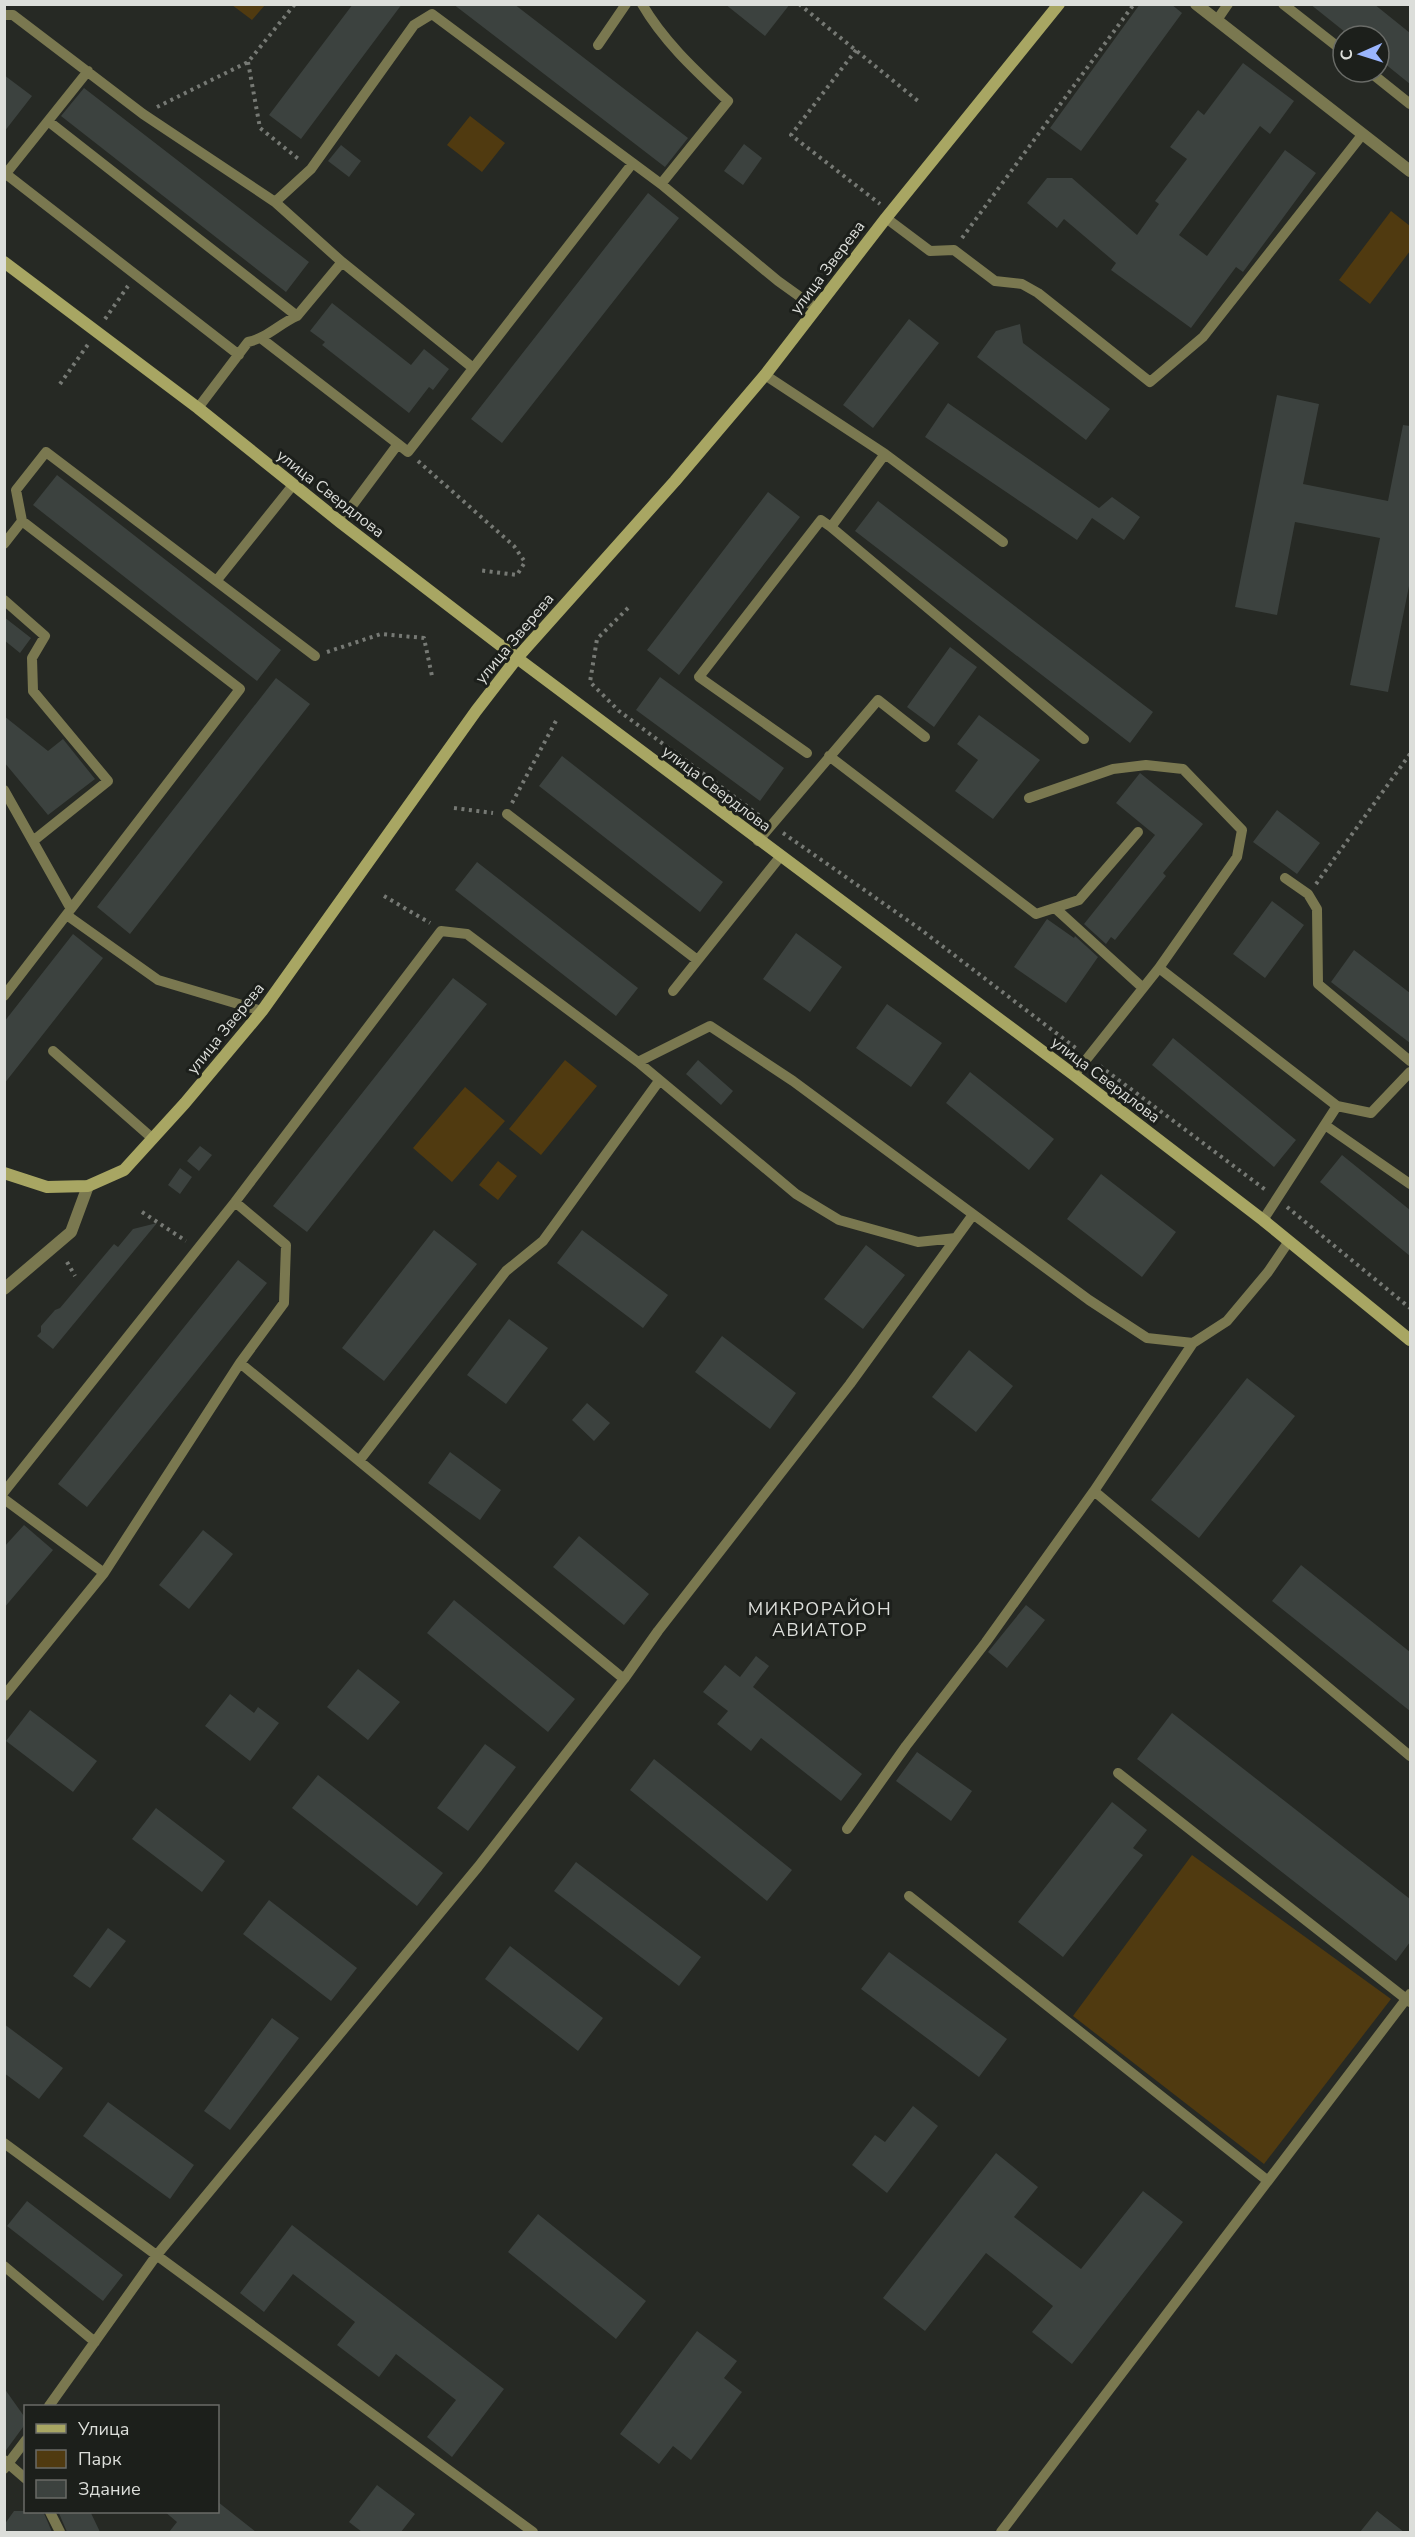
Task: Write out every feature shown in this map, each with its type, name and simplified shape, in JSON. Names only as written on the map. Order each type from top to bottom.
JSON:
[{"type":"main road","name":"улица Зверева","points":[[88,1186],[124,1170],[185,1103],[262,1011],[476,711],[517,658],[675,481],[765,375],[817,309],[886,213],[1059,4]]},
{"type":"main road","name":"улица Свердлова","points":[[4,262],[198,408],[340,522],[517,658],[758,841],[1074,1075],[1263,1220],[1410,1340]]},
{"type":"main road","points":[[4,1173],[47,1187],[88,1186]]},
{"type":"street","points":[[1196,4],[1410,171]]},
{"type":"street","points":[[4,1289],[70,1232],[88,1186]]},
{"type":"lane","points":[[598,45],[626,4]]},
{"type":"lane","points":[[642,4],[656,28],[677,52],[728,101],[661,184]]},
{"type":"lane","points":[[1217,20],[1228,4]]},
{"type":"lane","points":[[1283,4],[1331,42]]},
{"type":"lane","points":[[275,202],[311,169],[414,25],[432,14],[661,184],[778,281],[817,309]]},
{"type":"lane","points":[[4,15],[13,15],[143,114],[275,202],[342,262],[473,368]]},
{"type":"lane","points":[[88,71],[5,175],[239,355]]},
{"type":"lane","points":[[1385,84],[1410,104]]},
{"type":"lane","points":[[48,121],[297,316]]},
{"type":"lane","points":[[886,213],[930,251],[954,250],[995,281],[1022,284],[1038,293],[1150,382],[1203,337],[1362,135]]},
{"type":"lane","points":[[262,339],[408,452],[632,164]]},
{"type":"lane","points":[[198,408],[248,342],[262,339],[281,323],[297,316],[342,262]]},
{"type":"lane","points":[[765,375],[885,454],[1003,542]]},
{"type":"lane","points":[[340,522],[398,444]]},
{"type":"lane","points":[[4,996],[240,688],[22,521],[16,489],[46,452],[218,580],[315,656]]},
{"type":"lane","points":[[831,527],[885,454]]},
{"type":"lane","points":[[218,580],[293,485]]},
{"type":"lane","points":[[807,753],[699,677],[821,520],[1084,739]]},
{"type":"lane","points":[[4,544],[22,521]]},
{"type":"lane","points":[[4,600],[45,636],[32,657],[33,691],[108,781],[33,841]]},
{"type":"lane","points":[[758,841],[878,700],[925,737]]},
{"type":"lane","points":[[829,756],[1036,914],[1079,900],[1138,832]]},
{"type":"lane","points":[[1029,798],[1113,769],[1146,765],[1184,769],[1242,830],[1237,857],[1159,968],[1074,1075]]},
{"type":"lane","points":[[4,790],[70,912],[158,980],[262,1011]]},
{"type":"lane","points":[[507,814],[696,959]]},
{"type":"lane","points":[[673,991],[696,959],[780,856]]},
{"type":"lane","points":[[1285,878],[1308,894],[1317,909],[1318,984],[1410,1060]]},
{"type":"lane","points":[[1055,908],[1143,988]]},
{"type":"lane","points":[[4,1492],[236,1202],[441,931],[467,934],[638,1062],[796,1194],[839,1220],[918,1242],[956,1238]]},
{"type":"lane","points":[[1159,968],[1337,1106],[1371,1113],[1410,1072]]},
{"type":"lane","points":[[638,1062],[710,1026],[793,1081],[972,1216],[1089,1300],[1147,1338],[1193,1343]]},
{"type":"lane","points":[[53,1051],[152,1137]]},
{"type":"lane","points":[[359,1461],[506,1270],[543,1241],[659,1081]]},
{"type":"lane","points":[[1263,1220],[1337,1106]]},
{"type":"lane","points":[[1325,1125],[1410,1184]]},
{"type":"lane","points":[[4,1696],[104,1573],[240,1363],[284,1303],[286,1245],[236,1202]]},
{"type":"lane","points":[[50,2405],[156,2256],[478,1867],[624,1679],[658,1631],[850,1384],[972,1216]]},
{"type":"lane","points":[[847,1830],[1094,1491],[1193,1343],[1227,1321],[1268,1272],[1289,1241]]},
{"type":"lane","points":[[240,1363],[624,1679]]},
{"type":"lane","points":[[1094,1491],[1410,1756]]},
{"type":"lane","points":[[4,1499],[104,1573]]},
{"type":"lane","points":[[1001,2532],[1409,1998],[1118,1773]]},
{"type":"lane","points":[[909,1896],[1268,2181]]},
{"type":"lane","points":[[4,2143],[533,2532]]},
{"type":"lane","points":[[4,2266],[95,2342]]},
{"type":"lane","points":[[24,2442],[6,2465],[24,2478]]},
{"type":"lane","points":[[51,2513],[60,2532]]},
{"type":"path","points":[[143,114],[248,62],[295,4]]},
{"type":"path","points":[[799,4],[918,101]]},
{"type":"path","points":[[954,250],[1134,4]]},
{"type":"path","points":[[856,50],[791,135],[886,213]]},
{"type":"path","points":[[248,62],[260,128],[311,169]]},
{"type":"path","points":[[408,452],[514,546],[525,562],[517,575],[478,570]]},
{"type":"path","points":[[628,608],[597,639],[590,682],[619,711],[772,825],[920,929],[1277,1199],[1410,1308]]},
{"type":"path","points":[[315,656],[381,634],[424,638],[432,676]]},
{"type":"path","points":[[454,808],[507,814],[557,719]]},
{"type":"path","points":[[1308,894],[1410,754]]},
{"type":"path","points":[[384,896],[441,931]]},
{"type":"path","points":[[141,1212],[198,1249]]},
{"type":"path","points":[[67,1263],[75,1276]]},
{"type":"green space","points":[[232,5],[265,5],[252,20]]},
{"type":"green space","points":[[470,116],[505,143],[482,172],[447,145]]},
{"type":"green space","points":[[1391,211],[1410,226],[1410,251],[1370,304],[1339,280]]},
{"type":"green space","points":[[565,1060],[597,1086],[541,1155],[509,1129]]},
{"type":"green space","points":[[465,1087],[505,1121],[452,1182],[413,1148]]},
{"type":"green space","points":[[498,1161],[517,1176],[498,1200],[479,1185]]},
{"type":"green space","points":[[1192,1855],[1391,1999],[1264,2164],[1073,2016]]},
{"type":"building","points":[[353,4],[402,4],[301,139],[269,115]]},
{"type":"building","points":[[453,4],[514,4],[688,138],[665,167]]},
{"type":"building","points":[[725,4],[790,4],[765,36]]},
{"type":"building","points":[[1140,4],[1171,4],[1182,13],[1081,151],[1050,128]]},
{"type":"building","points":[[1310,4],[1374,4],[1410,33],[1410,84],[1391,69],[1391,24],[1335,24]]},
{"type":"building","points":[[1243,63],[1294,101],[1270,134],[1260,126],[1179,235],[1207,256],[1285,150],[1316,173],[1243,272],[1236,267],[1191,328],[1111,270],[1116,263],[1064,219],[1057,228],[1027,203],[1047,178],[1072,178],[1137,235],[1159,204],[1155,201],[1187,159],[1170,147],[1198,110],[1204,115]]},
{"type":"building","points":[[4,75],[32,96],[4,132]]},
{"type":"building","points":[[84,88],[309,262],[286,292],[61,116]]},
{"type":"building","points":[[744,144],[762,158],[743,185],[724,171]]},
{"type":"building","points":[[341,145],[361,161],[349,177],[328,161]]},
{"type":"building","points":[[648,193],[679,218],[502,443],[471,419]]},
{"type":"building","points":[[332,303],[411,365],[424,349],[449,369],[433,390],[429,387],[409,413],[322,345],[325,342],[310,331]]},
{"type":"building","points":[[909,319],[939,343],[873,428],[843,405]]},
{"type":"building","points":[[1020,324],[1023,343],[1110,409],[1086,440],[977,357],[996,331]]},
{"type":"building","points":[[1277,395],[1319,404],[1303,484],[1388,501],[1403,425],[1410,426],[1410,581],[1388,692],[1350,685],[1380,538],[1295,522],[1277,615],[1235,607]]},
{"type":"building","points":[[948,403],[1099,508],[1112,497],[1140,517],[1124,540],[1092,518],[1077,540],[925,437]]},
{"type":"building","points":[[57,475],[281,650],[257,681],[33,505]]},
{"type":"building","points":[[768,492],[800,517],[679,675],[647,650]]},
{"type":"building","points":[[878,501],[1153,712],[1130,743],[855,531]]},
{"type":"building","points":[[4,617],[31,638],[20,653],[4,640]]},
{"type":"building","points":[[950,647],[977,667],[934,727],[907,707]]},
{"type":"building","points":[[660,677],[784,768],[760,801],[636,710]]},
{"type":"building","points":[[276,678],[310,704],[130,934],[97,907]]},
{"type":"building","points":[[979,715],[1040,760],[993,819],[955,791],[978,760],[957,744]]},
{"type":"building","points":[[4,716],[48,751],[63,739],[95,779],[48,815],[4,762]]},
{"type":"building","points":[[562,756],[723,882],[700,912],[539,786]]},
{"type":"building","points":[[1140,773],[1203,824],[1163,873],[1166,876],[1115,940],[1111,937],[1106,944],[1084,924],[1155,835],[1116,803]]},
{"type":"building","points":[[1277,810],[1320,843],[1297,874],[1253,842]]},
{"type":"building","points":[[477,862],[638,988],[616,1016],[455,890]]},
{"type":"building","points":[[1272,901],[1304,925],[1265,978],[1233,954]]},
{"type":"building","points":[[1047,919],[1074,938],[1075,936],[1098,957],[1066,1003],[1014,967]]},
{"type":"building","points":[[796,933],[842,967],[810,1012],[763,979]]},
{"type":"building","points":[[73,934],[103,958],[4,1084],[4,1022]]},
{"type":"building","points":[[1354,950],[1410,993],[1410,1043],[1331,982]]},
{"type":"building","points":[[453,978],[487,1004],[307,1232],[273,1206]]},
{"type":"building","points":[[887,1004],[942,1043],[911,1087],[856,1048]]},
{"type":"building","points":[[1173,1038],[1296,1140],[1274,1167],[1152,1065]]},
{"type":"building","points":[[698,1060],[733,1091],[721,1105],[686,1074]]},
{"type":"building","points":[[970,1072],[1054,1139],[1029,1170],[946,1103]]},
{"type":"building","points":[[200,1146],[212,1155],[199,1171],[187,1161]]},
{"type":"building","points":[[1342,1155],[1410,1210],[1410,1256],[1320,1182]]},
{"type":"building","points":[[180,1168],[192,1177],[180,1194],[168,1185]]},
{"type":"building","points":[[1101,1174],[1176,1232],[1142,1277],[1067,1219]]},
{"type":"building","points":[[157,1223],[53,1349],[37,1336],[41,1332],[41,1326],[55,1310],[60,1308],[114,1244],[118,1247],[133,1229]]},
{"type":"building","points":[[434,1230],[477,1264],[384,1381],[342,1348]]},
{"type":"building","points":[[582,1230],[668,1295],[643,1328],[557,1263]]},
{"type":"building","points":[[866,1245],[905,1275],[863,1329],[824,1299]]},
{"type":"building","points":[[238,1260],[267,1283],[87,1507],[58,1484]]},
{"type":"building","points":[[509,1319],[548,1348],[506,1404],[467,1375]]},
{"type":"building","points":[[722,1336],[796,1393],[770,1429],[695,1372]]},
{"type":"building","points":[[969,1350],[1013,1386],[976,1432],[932,1397]]},
{"type":"building","points":[[1247,1378],[1295,1416],[1199,1538],[1151,1500]]},
{"type":"building","points":[[587,1403],[610,1423],[594,1441],[572,1420]]},
{"type":"building","points":[[450,1452],[501,1490],[480,1520],[428,1483]]},
{"type":"building","points":[[24,1525],[53,1550],[4,1608],[4,1547]]},
{"type":"building","points":[[203,1530],[233,1554],[189,1609],[159,1585]]},
{"type":"building","points":[[579,1536],[649,1594],[624,1625],[553,1567]]},
{"type":"building","points":[[1301,1565],[1410,1652],[1410,1711],[1272,1601]]},
{"type":"building","points":[[454,1600],[575,1699],[548,1732],[427,1633]]},
{"type":"building","points":[[1026,1605],[1045,1620],[1007,1668],[988,1652]]},
{"type":"building","points":[[756,1656],[769,1666],[753,1687],[862,1774],[841,1801],[761,1738],[751,1751],[717,1724],[728,1711],[703,1692],[725,1665],[740,1677]]},
{"type":"building","points":[[358,1669],[400,1702],[368,1740],[327,1707]]},
{"type":"building","points":[[230,1694],[254,1713],[258,1707],[279,1723],[250,1761],[205,1726]]},
{"type":"building","points":[[30,1710],[97,1761],[73,1792],[6,1741]]},
{"type":"building","points":[[1172,1713],[1410,1899],[1410,1942],[1396,1961],[1137,1759]]},
{"type":"building","points":[[485,1744],[516,1767],[468,1831],[437,1808]]},
{"type":"building","points":[[917,1752],[972,1791],[951,1821],[896,1781]]},
{"type":"building","points":[[654,1759],[792,1870],[767,1901],[630,1790]]},
{"type":"building","points":[[318,1775],[443,1873],[417,1906],[292,1808]]},
{"type":"building","points":[[1112,1802],[1147,1830],[1133,1848],[1143,1855],[1063,1957],[1018,1922]]},
{"type":"building","points":[[156,1808],[225,1861],[202,1892],[132,1839]]},
{"type":"building","points":[[576,1862],[701,1957],[679,1986],[554,1891]]},
{"type":"building","points":[[269,1900],[357,1968],[331,2001],[243,1934]]},
{"type":"building","points":[[108,1928],[126,1941],[90,1988],[73,1976]]},
{"type":"building","points":[[510,1946],[603,2018],[578,2051],[485,1979]]},
{"type":"building","points":[[889,1952],[1007,2039],[979,2077],[861,1989]]},
{"type":"building","points":[[272,2018],[299,2038],[230,2130],[204,2111]]},
{"type":"building","points":[[4,2024],[63,2068],[39,2099],[4,2073]]},
{"type":"building","points":[[108,2102],[194,2165],[170,2199],[83,2136]]},
{"type":"building","points":[[913,2106],[938,2126],[887,2193],[852,2165],[875,2135],[885,2142]]},
{"type":"building","points":[[996,2153],[1038,2187],[1014,2217],[1081,2269],[1143,2191],[1183,2222],[1072,2364],[1032,2332],[1053,2306],[986,2253],[925,2331],[883,2298]]},
{"type":"building","points":[[27,2201],[123,2275],[103,2301],[7,2226]]},
{"type":"building","points":[[538,2214],[646,2301],[616,2339],[508,2252]]},
{"type":"building","points":[[292,2225],[504,2389],[452,2457],[427,2437],[456,2400],[396,2354],[379,2377],[337,2345],[355,2322],[293,2274],[264,2312],[240,2293]]},
{"type":"building","points":[[697,2331],[737,2361],[724,2378],[742,2392],[691,2460],[673,2446],[659,2464],[620,2434]]},
{"type":"building","points":[[4,2388],[24,2416],[24,2426],[4,2453]]},
{"type":"building","points":[[377,2485],[415,2514],[401,2532],[362,2532],[349,2522]]},
{"type":"building","points":[[219,2503],[256,2532],[169,2532],[177,2522],[166,2513],[219,2513]]},
{"type":"building","points":[[14,2511],[44,2513],[52,2532],[4,2532],[4,2525]]},
{"type":"building","points":[[1377,2511],[1404,2532],[1360,2532]]},
{"type":"building","points":[[59,2513],[91,2513],[100,2532],[67,2532]]},
{"type":"district","name":"МИКРОРАЙОН АВИАТОР","points":[[820,1619]]}]
